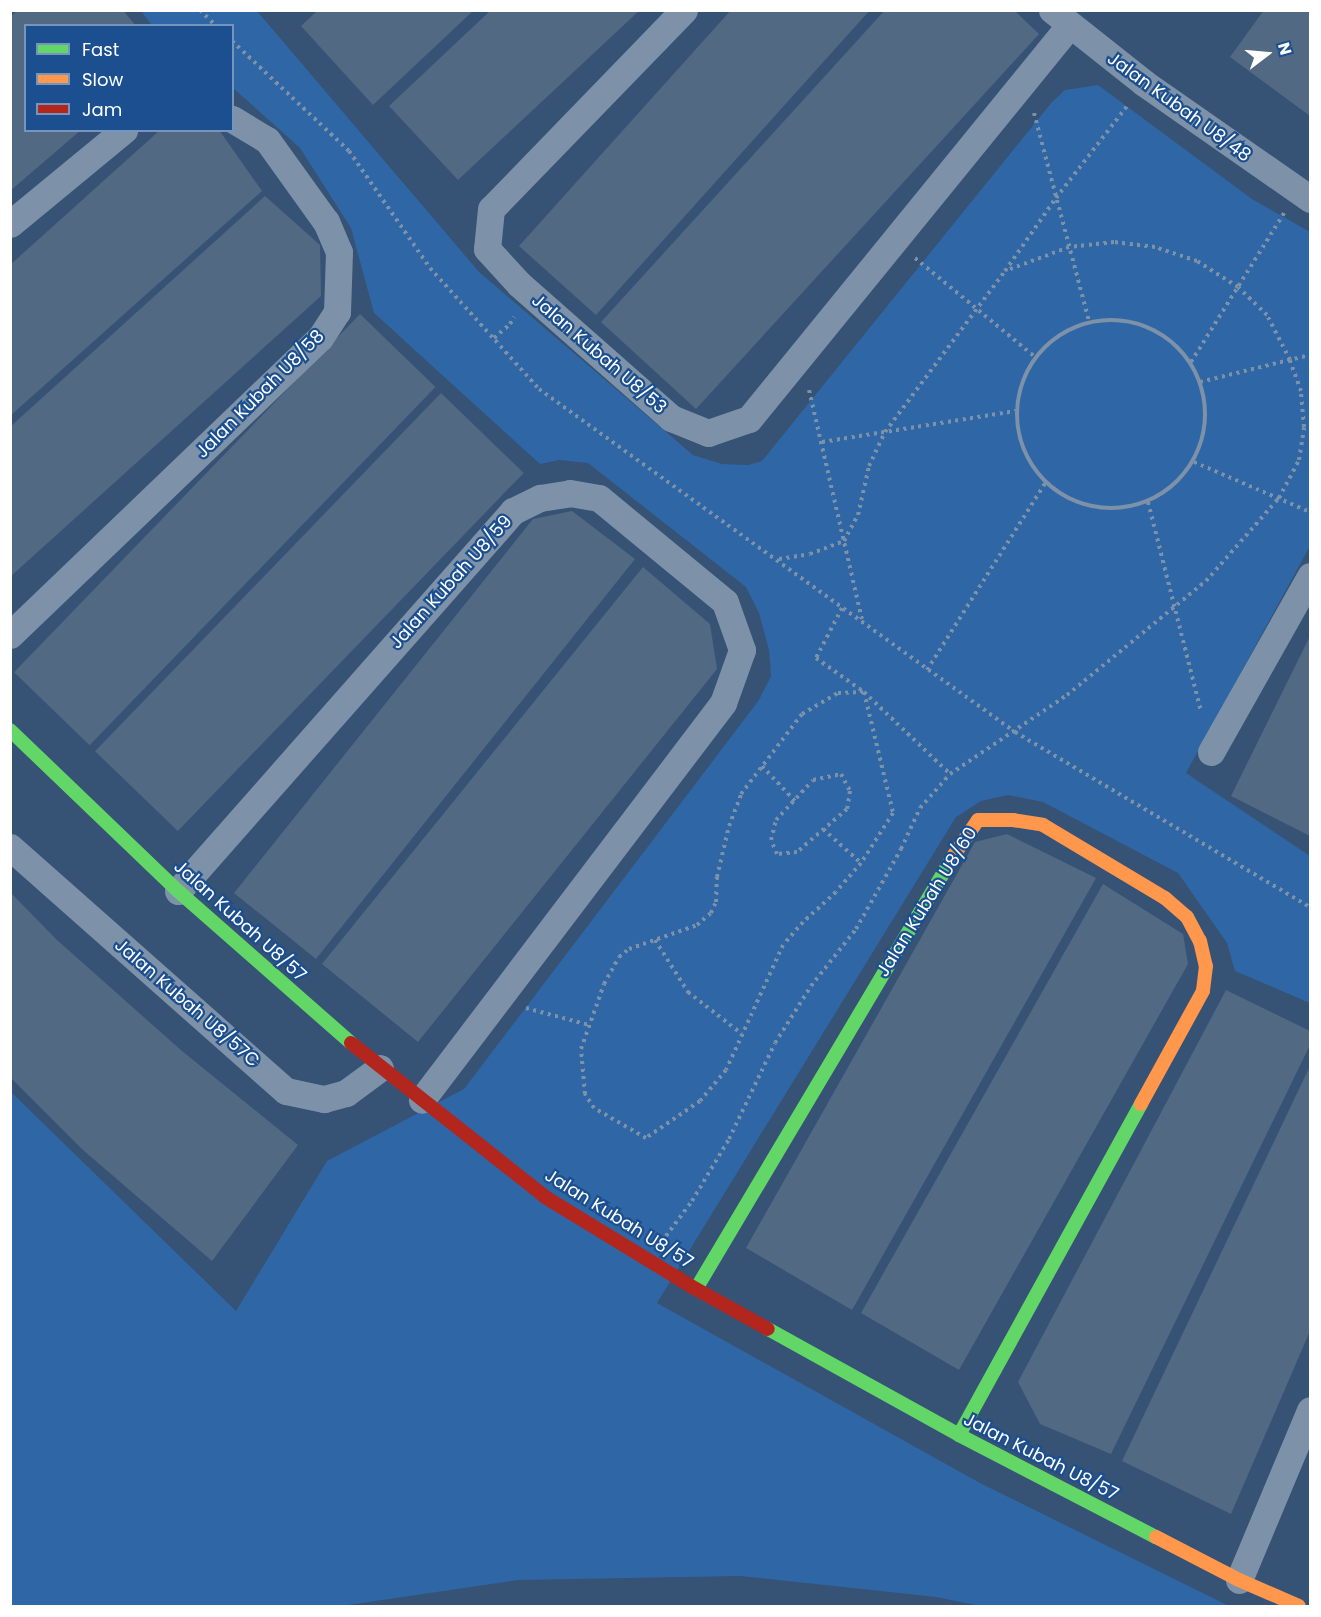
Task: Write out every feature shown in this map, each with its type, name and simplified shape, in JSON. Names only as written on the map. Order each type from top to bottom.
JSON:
[{"type":"street","name":"Jalan Kubah U8/53","points":[[684,10],[491,209],[487,249],[519,284],[671,418],[708,433],[748,419],[1025,79],[1060,18]]},
{"type":"street","name":"Jalan Kubah U8/48","points":[[1060,18],[1144,84],[1304,195]]},
{"type":"street","name":"Jalan Kubah U8/58","points":[[10,636],[320,338],[337,312],[339,252],[327,222],[267,140],[234,120]]},
{"type":"street","points":[[10,224],[122,132]]},
{"type":"street","name":"Jalan Kubah U8/59","points":[[178,891],[513,511],[540,498],[570,493],[599,498],[724,602],[742,650],[723,704],[422,1100]]},
{"type":"street","points":[[1211,752],[1311,576]]},
{"type":"street","name":"Jalan Kubah U8/57","points":[[10,730],[178,891],[380,1068],[545,1197],[696,1289],[959,1435],[1239,1580],[1299,1606]]},
{"type":"street","name":"Jalan Kubah U8/60","points":[[696,1289],[944,870],[978,820],[1013,820],[1043,825],[1165,898],[1187,918],[1200,940],[1206,966],[1203,991],[959,1435]]},
{"type":"street","name":"Jalan Kubah U8/57C","points":[[10,847],[286,1090],[324,1099],[346,1093],[380,1068]]},
{"type":"street","points":[[1239,1580],[1311,1410]]},
{"type":"path","points":[[200,10],[214,24]]},
{"type":"path","points":[[234,43],[350,151],[430,268],[540,389],[1015,732],[1311,907]]},
{"type":"path","points":[[1025,79],[1089,321]]},
{"type":"path","points":[[778,559],[810,554],[844,541],[858,515],[869,466],[885,432],[1005,271],[1056,198],[1144,84]]},
{"type":"path","points":[[1191,362],[1238,287],[1304,195]]},
{"type":"path","points":[[894,240],[1035,357]]},
{"type":"path","points":[[647,1260],[692,1202],[724,1148],[775,1043],[811,986],[856,929],[901,849],[920,807],[950,774],[1015,732],[1116,656],[1174,604],[1206,581],[1279,498],[1299,460],[1304,427],[1301,391],[1290,360],[1267,315],[1238,287],[1197,261],[1155,247],[1114,242],[1069,248],[1005,271]]},
{"type":"path","points":[[1118,318],[1146,325],[1172,340],[1191,362],[1200,382],[1205,418],[1204,436],[1194,462],[1181,478],[1148,502],[1121,509],[1094,507],[1068,498],[1046,482],[1029,462],[1019,438],[1017,411],[1019,392],[1035,357],[1059,334],[1089,321],[1118,318]]},
{"type":"path","points":[[1200,382],[1311,355]]},
{"type":"path","points":[[800,356],[862,620]]},
{"type":"path","points":[[822,442],[1017,411]]},
{"type":"path","points":[[1194,462],[1311,512]]},
{"type":"path","points":[[927,670],[1046,482]]},
{"type":"path","points":[[1148,502],[1211,752]]},
{"type":"path","points":[[842,608],[816,658],[864,692],[950,774]]},
{"type":"path","points":[[864,692],[893,813],[861,863],[836,892],[802,922],[783,945],[726,1070],[700,1101],[646,1138],[594,1108],[585,1094],[581,1049],[604,984],[619,957],[629,949],[698,925],[711,913],[716,902],[717,877],[729,826],[741,794],[802,714],[838,693],[864,692]]},
{"type":"path","points":[[762,765],[795,801]]},
{"type":"path","points":[[841,774],[850,791],[847,809],[823,829],[797,852],[777,854],[771,840],[776,820],[813,780],[841,774]]},
{"type":"path","points":[[823,829],[861,863]]},
{"type":"path","points":[[655,940],[688,992],[742,1035]]},
{"type":"path","points":[[498,1000],[589,1025]]},
{"type":"shaded area","points":[[141,11],[257,11],[479,272],[693,455],[722,464],[748,465],[762,461],[1052,102],[1065,90],[1098,85],[1252,199],[1310,232],[1310,546],[1186,773],[1310,856],[1310,1003],[1235,971],[1227,943],[1178,873],[1043,802],[1008,795],[981,801],[956,817],[657,1303],[980,1483],[1229,1606],[980,1606],[936,1597],[740,1576],[518,1580],[342,1606],[11,1606],[10,1091],[236,1311],[327,1161],[464,1089],[759,700],[771,676],[769,650],[759,613],[746,587],[588,463],[559,460],[540,464],[374,313],[351,228],[300,148],[234,89],[234,24],[151,24]]},
{"type":"building","points":[[18,10],[123,10],[134,24],[24,24],[24,132],[79,132],[10,191],[10,17]]},
{"type":"building","points":[[318,10],[474,10],[373,105],[301,26]]},
{"type":"building","points":[[491,10],[640,10],[458,180],[389,106]]},
{"type":"building","points":[[731,10],[870,10],[596,315],[519,246]]},
{"type":"building","points":[[885,10],[1014,10],[1039,34],[696,409],[601,322]]},
{"type":"building","points":[[1264,10],[1310,10],[1310,116],[1230,57]]},
{"type":"building","points":[[158,132],[220,132],[262,191],[10,416],[10,265]]},
{"type":"building","points":[[265,196],[320,245],[321,296],[10,577],[10,427]]},
{"type":"building","points":[[360,314],[436,387],[90,745],[14,672]]},
{"type":"building","points":[[441,393],[524,473],[178,831],[95,751]]},
{"type":"building","points":[[572,511],[635,559],[316,959],[234,893],[533,519]]},
{"type":"building","points":[[643,567],[710,624],[717,669],[418,1042],[322,964]]},
{"type":"building","points":[[1310,636],[1310,836],[1231,796]]},
{"type":"building","points":[[1007,834],[1096,878],[852,1310],[746,1248],[975,842]]},
{"type":"building","points":[[1103,884],[1183,934],[1188,964],[959,1370],[861,1313]]},
{"type":"building","points":[[10,892],[57,940],[182,1051],[298,1145],[212,1261],[83,1150],[10,1077]]},
{"type":"building","points":[[1226,990],[1310,1031],[1310,1045],[1111,1454],[1040,1424],[1018,1382]]},
{"type":"building","points":[[1310,1066],[1310,1331],[1231,1514],[1122,1461]]},
{"type":"traffic: fast","points":[[10,730],[178,891],[351,1043]]},
{"type":"traffic: fast","points":[[696,1289],[954,855]]},
{"type":"traffic: fast","points":[[959,1435],[1141,1104]]},
{"type":"traffic: fast","points":[[768,1329],[959,1435],[1156,1537]]},
{"type":"traffic: slow","points":[[954,855],[978,820],[1013,820],[1043,825],[1165,898],[1187,917],[1200,941],[1206,966],[1203,991],[1141,1104]]},
{"type":"traffic: slow","points":[[1156,1537],[1239,1580],[1299,1606]]},
{"type":"traffic: jam","points":[[351,1043],[545,1197],[696,1289],[768,1329]]}]
